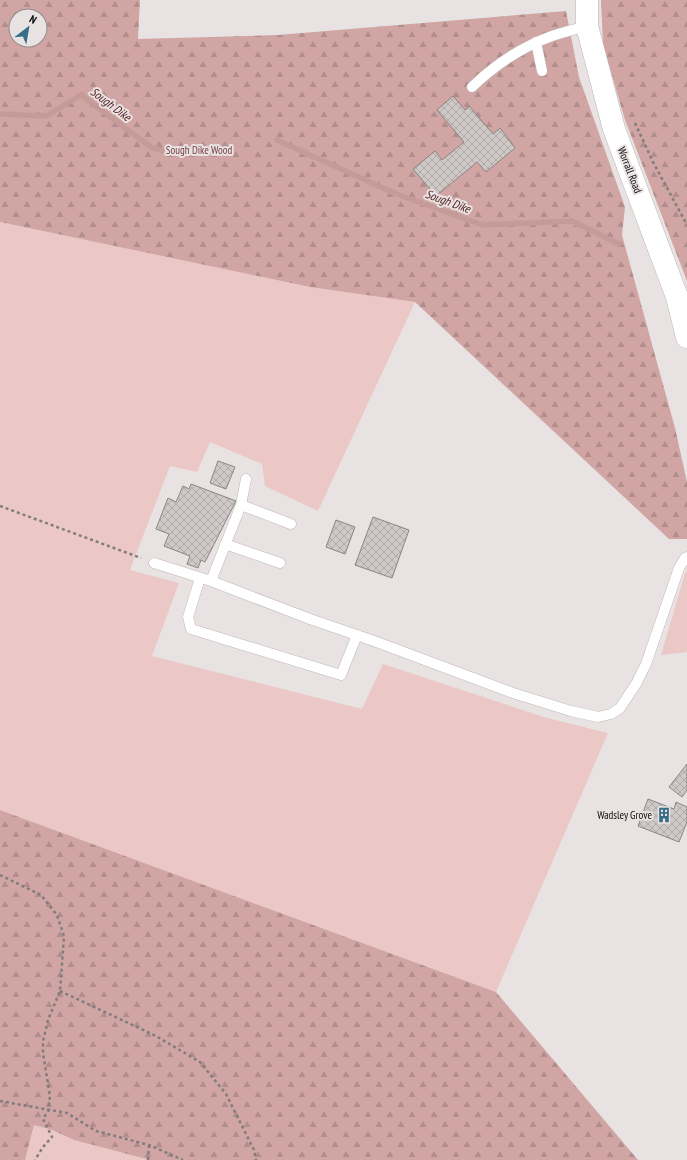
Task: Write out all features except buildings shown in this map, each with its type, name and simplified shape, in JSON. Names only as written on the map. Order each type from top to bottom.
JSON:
[{"type":"street","name":"Worrall Road","points":[[588,0],[587,26],[614,129],[677,297],[687,337]]},
{"type":"lane","points":[[472,86],[490,70],[517,51],[553,35],[587,26]]},
{"type":"lane","points":[[536,42],[542,71]]},
{"type":"lane","points":[[212,581],[241,505],[246,479]]},
{"type":"lane","points":[[241,505],[291,524]]},
{"type":"lane","points":[[225,544],[280,563]]},
{"type":"lane","points":[[154,563],[212,581],[310,619],[513,693],[571,711],[598,717],[611,714],[620,708],[639,677],[646,664],[679,568],[687,557]]},
{"type":"lane","points":[[200,578],[188,617],[191,629],[341,675],[357,635]]},
{"type":"path","points":[[634,120],[653,162],[687,225]]},
{"type":"path","points":[[0,506],[154,563]]},
{"type":"path","points":[[0,876],[41,895],[57,915],[64,936],[60,991],[48,1020],[42,1053],[50,1096],[48,1111],[43,1119],[52,1137],[43,1147],[35,1160]]},
{"type":"path","points":[[60,991],[156,1036],[200,1062],[226,1094],[254,1150],[256,1160]]},
{"type":"path","points":[[0,1101],[48,1111],[67,1113],[96,1131],[149,1145],[184,1160]]},
{"type":"path","points":[[148,1160],[149,1145]]},
{"type":"shaded area","points":[[0,222],[310,287],[415,302],[318,511],[265,486],[262,464],[210,442],[197,472],[170,466],[130,570],[179,583],[152,656],[362,709],[383,664],[547,718],[608,733],[496,992],[0,810]]},
{"type":"shaded area","points":[[687,571],[687,652],[661,655],[685,573]]},
{"type":"shaded area","points":[[34,1125],[52,1130],[74,1140],[150,1160],[25,1160]]},
{"type":"green space","name":"Sough Dike Wood","points":[[0,0],[140,0],[138,39],[278,35],[566,11],[579,77],[625,207],[622,235],[675,428],[687,482],[687,539],[669,539],[415,302],[310,287],[0,222]]},
{"type":"green space","points":[[601,0],[687,0],[687,281],[625,120],[603,45]]},
{"type":"green space","points":[[0,810],[496,992],[638,1160],[150,1160],[74,1140],[52,1130],[34,1125],[25,1160],[0,1160]]},
{"type":"waterway","name":"Sough Dike","points":[[0,114],[46,116],[81,95],[152,148],[185,155]]},
{"type":"waterway","name":"Sough Dike","points":[[277,140],[394,193],[482,225],[572,221],[619,244]]},
{"type":"place","name":"Wadsley Grove","points":[[664,815]]}]
